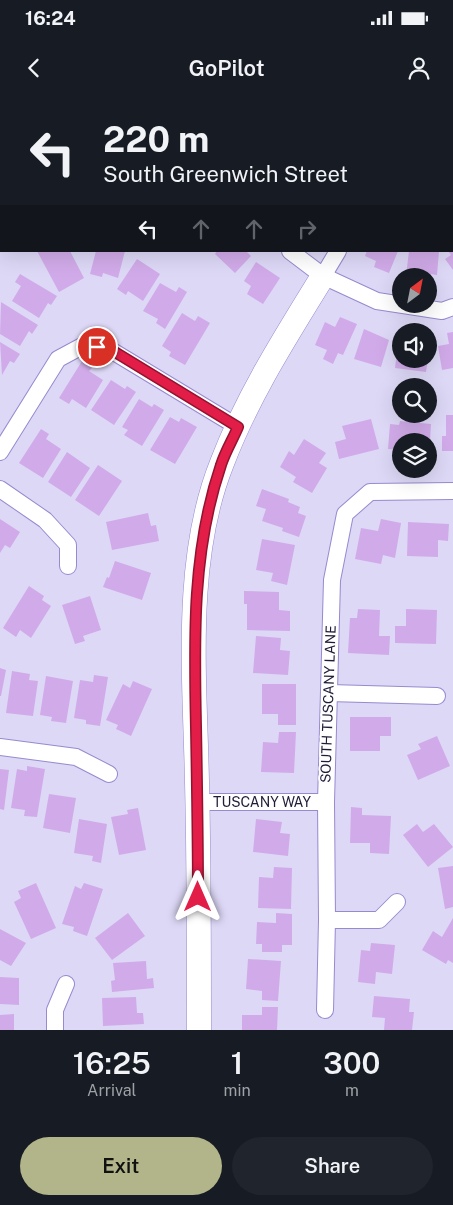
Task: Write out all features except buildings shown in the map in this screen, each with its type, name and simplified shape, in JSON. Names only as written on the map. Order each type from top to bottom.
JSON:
[{"type":"street","points":[[291,252],[323,276],[377,302],[442,311],[453,307]]},
{"type":"street","points":[[199,1030],[198,802],[194,654],[196,582],[200,549],[221,463],[281,343],[337,252]]},
{"type":"street","points":[[0,452],[58,359],[84,344],[110,349],[238,427]]},
{"type":"street","points":[[0,488],[44,520],[68,545],[68,566]]},
{"type":"street","name":"SOUTH TUSCANY LANE","points":[[325,1010],[327,920],[326,802],[332,580],[345,514],[370,492],[453,491]]},
{"type":"street","points":[[329,693],[437,696]]},
{"type":"street","points":[[0,747],[76,757],[109,774]]},
{"type":"street","name":"TUSCANY WAY","points":[[198,802],[326,802]]},
{"type":"street","points":[[327,920],[379,920],[397,902]]},
{"type":"street","points":[[55,1030],[55,1010],[66,984]]},
{"type":"route","points":[[97,347],[110,349],[238,427],[221,463],[213,492],[200,549],[196,582],[194,654],[198,802],[198,897]]}]
